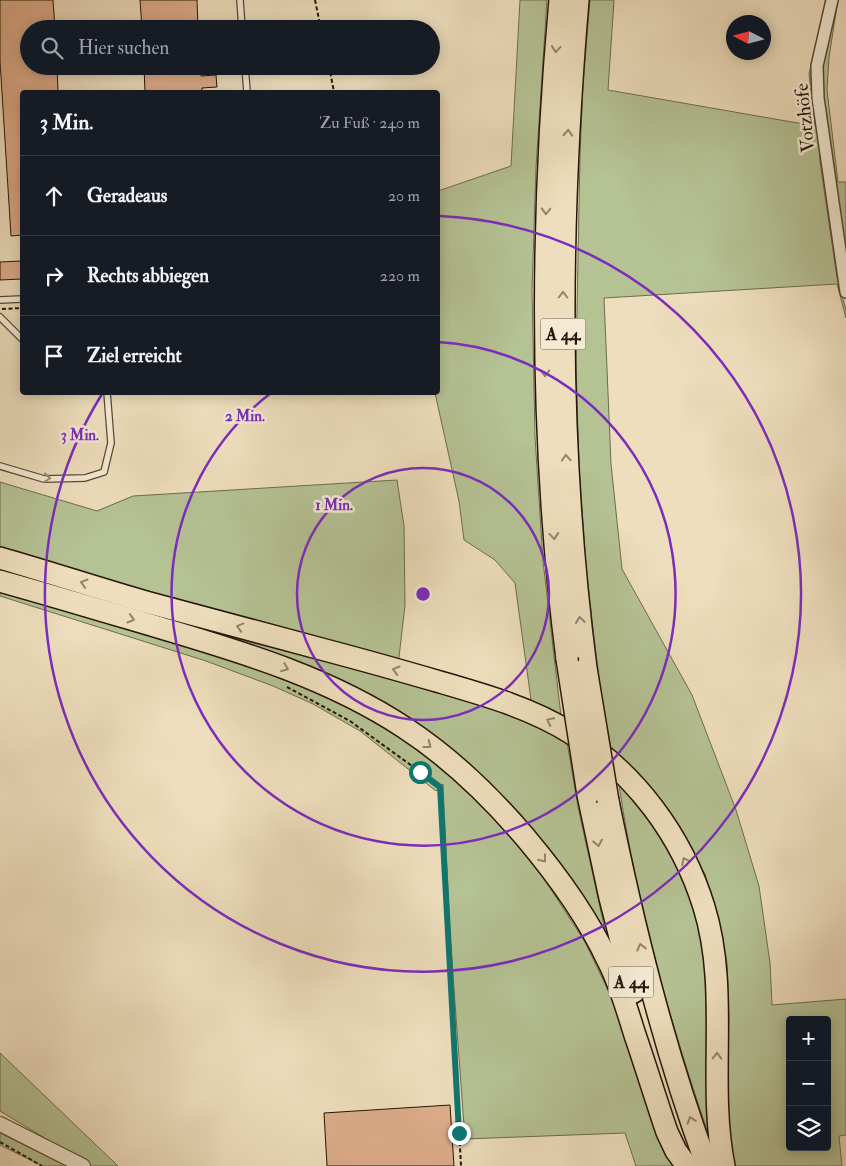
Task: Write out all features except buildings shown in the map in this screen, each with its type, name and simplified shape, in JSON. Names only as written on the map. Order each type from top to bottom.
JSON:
[{"type":"highway","name":"A 44","points":[[560,0],[548,169],[545,339],[547,426],[552,510],[567,660],[598,798],[627,890],[650,983],[683,1096],[707,1166]]},
{"type":"highway","name":"A 44","points":[[578,0],[566,164],[563,269],[563,355],[569,497],[576,583],[610,898],[633,991],[687,1166]]},
{"type":"highway","points":[[0,558],[147,602],[345,655],[477,693],[523,709],[547,720],[570,732],[602,755],[637,789],[667,828],[684,858],[704,906],[716,970],[718,1113],[724,1166]]},
{"type":"highway","points":[[0,581],[210,642],[294,672],[337,691],[385,716],[418,737],[454,766],[485,794],[529,842],[557,877],[587,923],[608,960],[618,984],[667,1132],[676,1151],[687,1166]]},
{"type":"street","name":"Votzhöfe","points":[[832,0],[817,66],[818,98],[845,286]]},
{"type":"street","points":[[0,1124],[83,1166]]},
{"type":"lane","points":[[240,0],[241,20]]},
{"type":"lane","points":[[245,75],[246,90]]},
{"type":"lane","points":[[0,300],[20,299]]},
{"type":"lane","points":[[0,317],[20,337]]},
{"type":"lane","points":[[0,466],[44,479],[85,478],[104,472],[111,443],[107,395]]},
{"type":"path","points":[[315,0],[319,20]]},
{"type":"path","points":[[331,75],[334,90]]},
{"type":"path","points":[[0,310],[20,308]]},
{"type":"path","points":[[279,684],[350,721],[440,787],[461,1166]]},
{"type":"path","points":[[0,1142],[42,1166]]},
{"type":"green space","points":[[520,0],[547,0],[536,167],[532,290],[535,437],[543,561],[561,716],[532,707],[515,583],[495,560],[464,540],[459,501],[435,395],[440,395],[440,190],[511,166]]},
{"type":"green space","points":[[590,0],[614,0],[608,90],[815,126],[809,74],[826,0],[814,65],[818,131],[820,162],[837,277],[846,310],[846,318],[837,284],[604,298],[611,464],[622,569],[692,695],[736,810],[759,886],[770,963],[772,1005],[846,999],[846,1135],[839,1136],[842,1166],[729,1166],[726,1151],[729,1017],[727,963],[719,924],[705,874],[674,821],[613,759],[596,655],[586,567],[579,467],[576,363],[583,85]]},
{"type":"green space","points":[[836,0],[838,0],[829,57],[827,90],[838,182],[846,182],[846,265],[820,92],[820,71]]},
{"type":"green space","points":[[397,480],[404,526],[405,605],[398,666],[0,547],[0,482],[97,511],[133,496]]},
{"type":"green space","points":[[0,587],[265,664],[368,716],[413,746],[459,783],[506,827],[539,871],[585,942],[618,1011],[673,1166],[636,1166],[625,1133],[465,1139],[450,935],[443,784],[436,791],[360,731],[313,704],[273,686],[206,661],[0,596]]},
{"type":"green space","points":[[240,636],[484,706],[537,726],[567,742],[578,807],[610,953],[502,804],[306,666],[239,640]]},
{"type":"green space","points":[[619,785],[649,821],[673,859],[691,900],[698,922],[705,956],[707,978],[709,1136],[681,1050],[656,963],[635,874]]},
{"type":"green space","points":[[0,1053],[118,1166],[91,1166],[0,1111]]},
{"type":"green space","points":[[0,1133],[66,1166],[43,1166],[0,1145]]},
{"type":"route","points":[[420,772],[440,787],[459,1133]]}]
